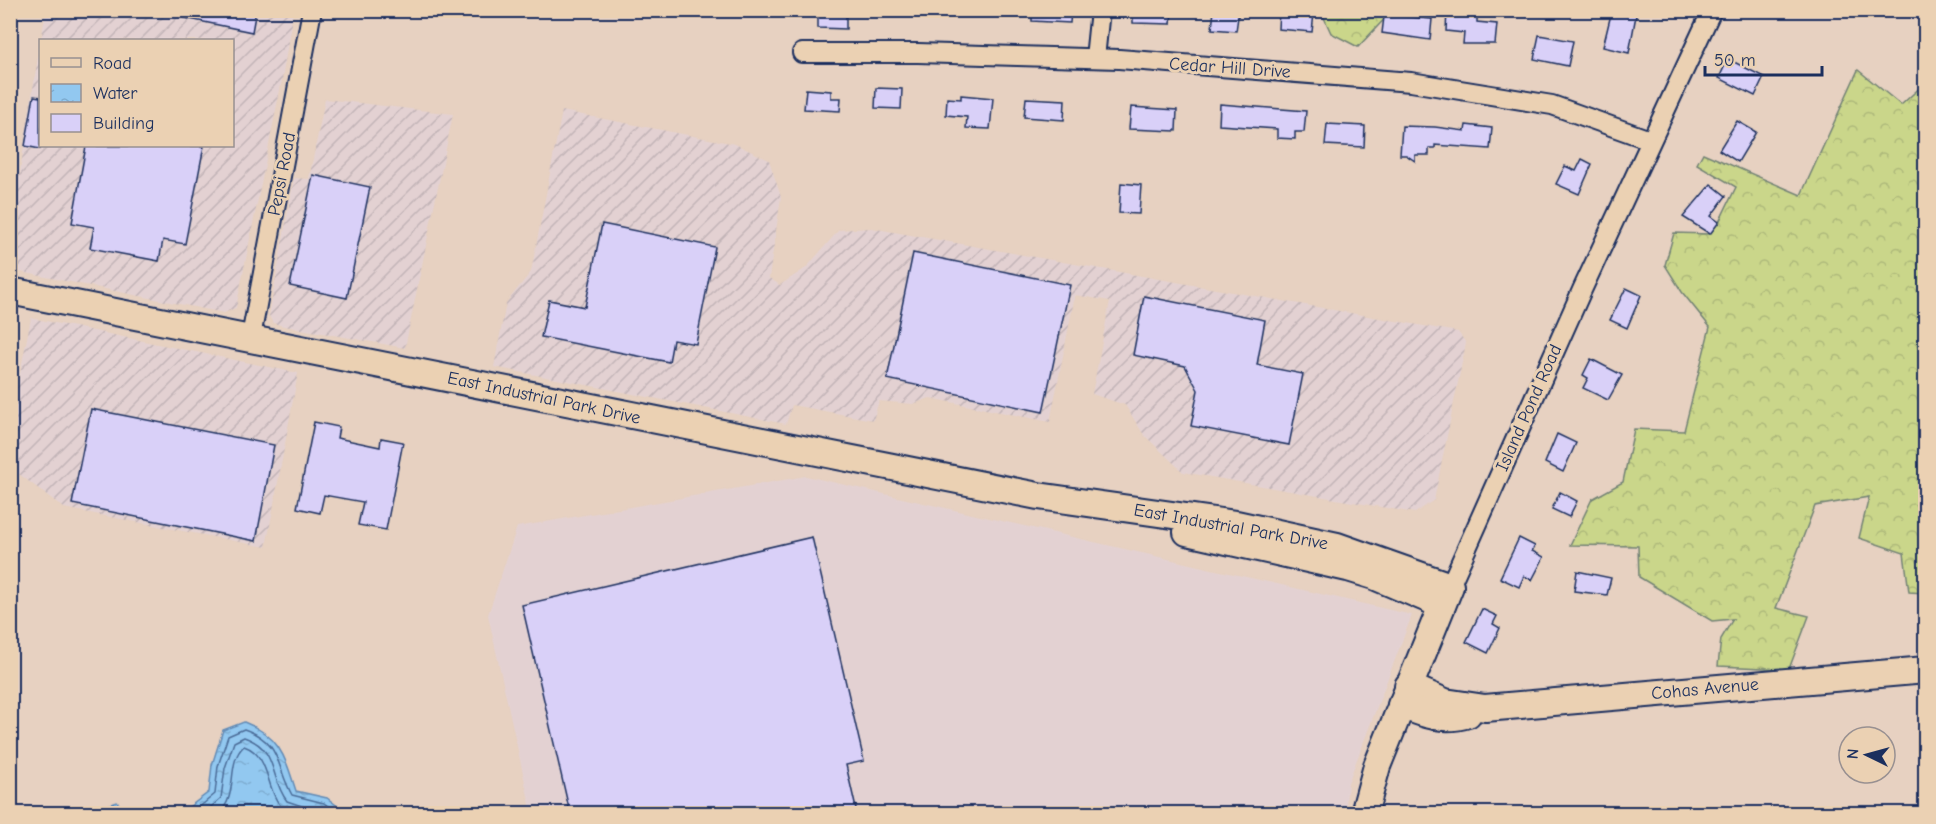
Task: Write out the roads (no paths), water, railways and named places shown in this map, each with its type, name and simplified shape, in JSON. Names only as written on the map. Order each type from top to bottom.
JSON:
[{"type":"street","name":"Pepsi Road","points":[[251,337],[312,10]]},
{"type":"street","points":[[1095,58],[1100,10]]},
{"type":"street","name":"Island Pond Road","points":[[1364,813],[1377,766],[1446,596],[1650,140],[1712,10]]},
{"type":"street","name":"Cedar Hill Drive","points":[[802,53],[918,53],[1095,58],[1411,82],[1517,97],[1552,105],[1650,140]]},
{"type":"street","name":"East Industrial Park Drive","points":[[10,291],[251,337],[769,445],[1077,504],[1178,515],[1286,535],[1370,557],[1446,596]]},
{"type":"street","name":"Cohas Avenue","points":[[1405,696],[1485,708],[1926,670]]},
{"type":"water","points":[[244,722],[266,734],[273,741],[284,758],[296,791],[327,798],[344,813],[181,813],[209,792],[212,765],[223,730]]},
{"type":"water","points":[[117,802],[127,813],[101,813],[103,807]]}]
